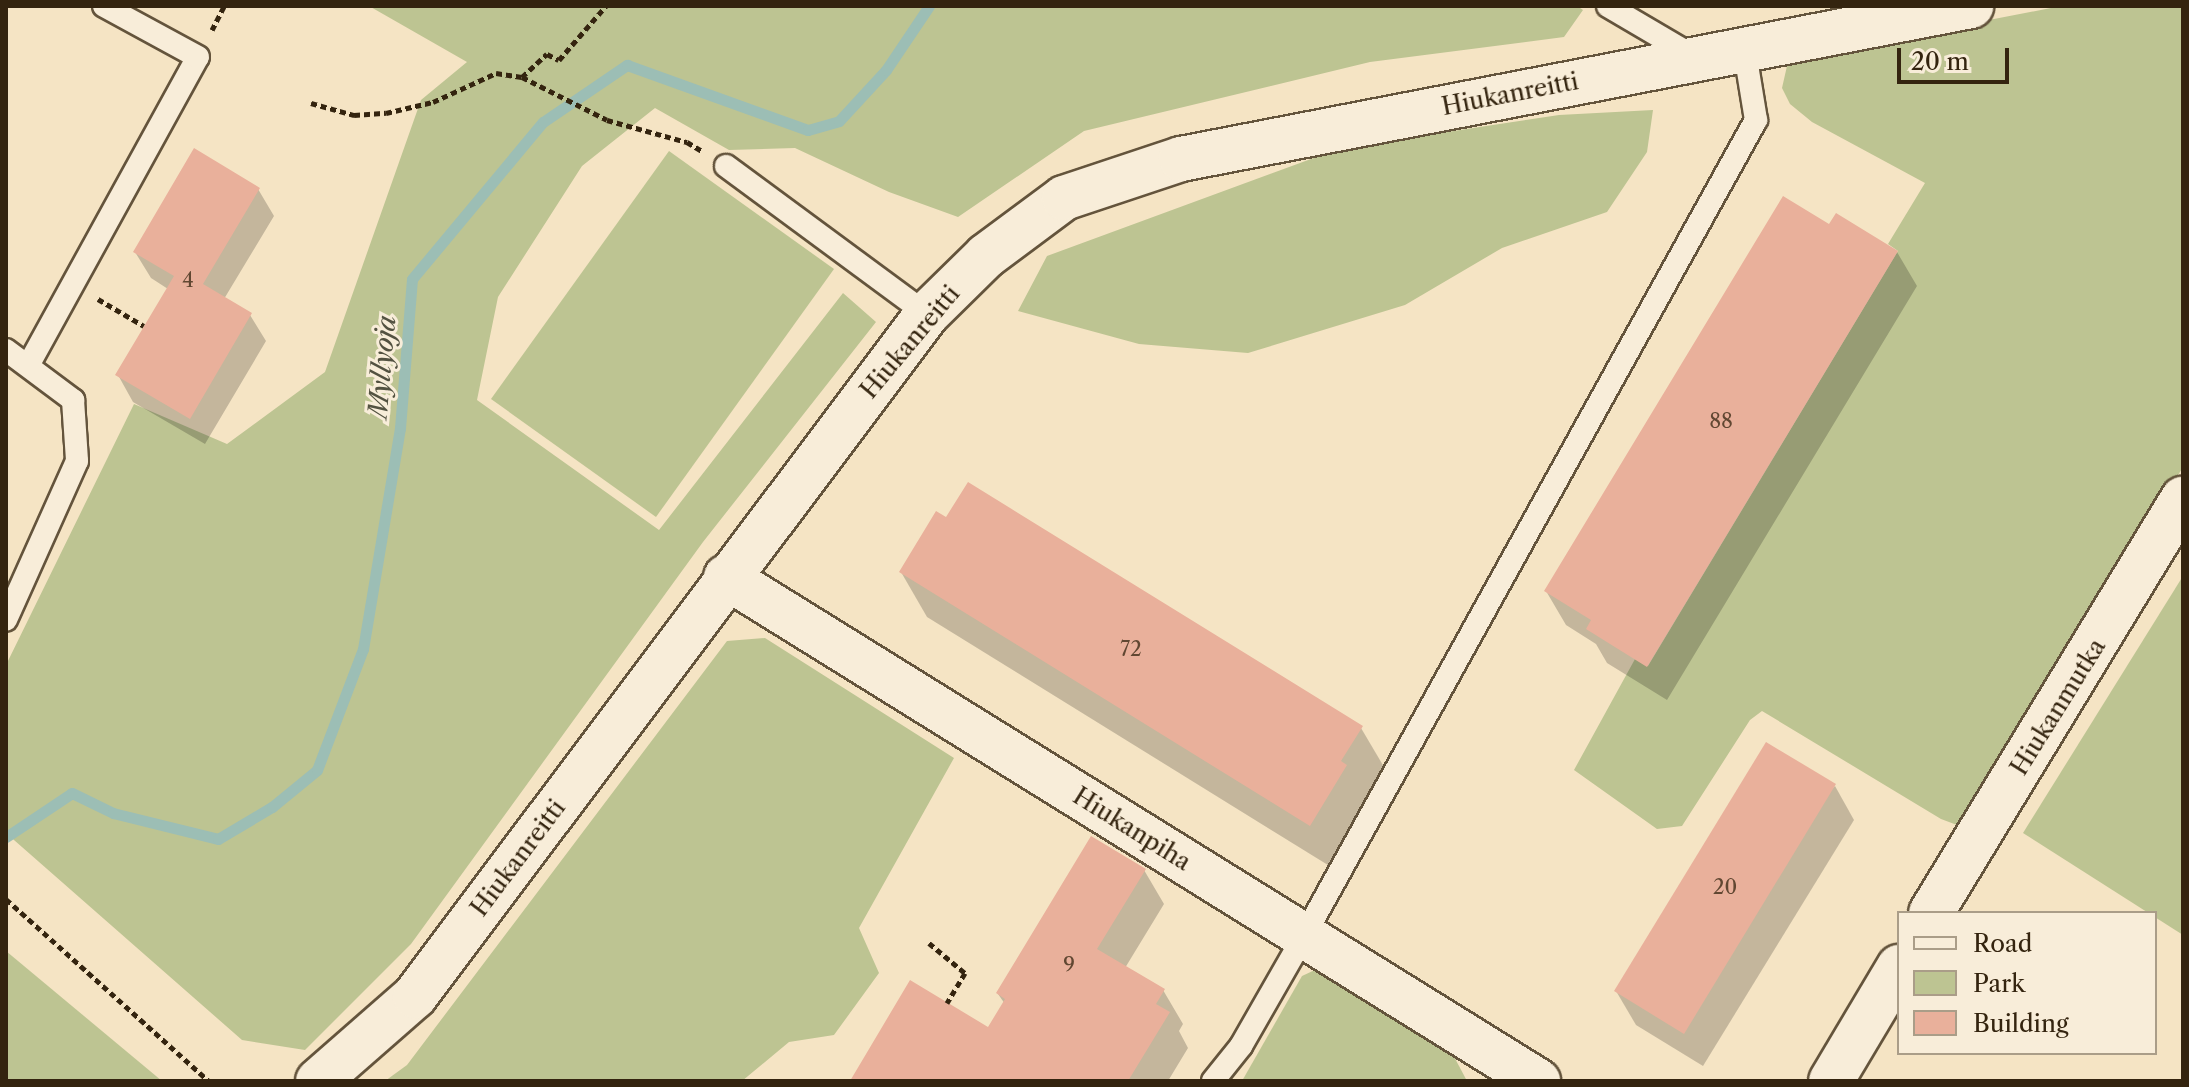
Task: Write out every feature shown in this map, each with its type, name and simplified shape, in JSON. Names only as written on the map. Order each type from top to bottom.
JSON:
[{"type":"street","name":"Hiukanreitti","points":[[318,1081],[415,996],[726,577],[927,314],[986,256],[1064,198],[1181,159],[1744,47],[1971,6]]},
{"type":"street","name":"Hiukanmutka","points":[[1932,911],[2183,499]]},
{"type":"street","name":"Hiukanpiha","points":[[726,577],[1304,936],[1514,1075]]},
{"type":"street","points":[[1831,1081],[1897,970]]},
{"type":"lane","points":[[29,364],[198,57],[104,6]]},
{"type":"lane","points":[[1608,6],[1694,57]]},
{"type":"lane","points":[[1213,1081],[1241,1046],[1304,936],[1756,120],[1744,47]]},
{"type":"lane","points":[[726,166],[927,314]]},
{"type":"lane","points":[[6,350],[29,364],[73,400],[77,461],[6,620]]},
{"type":"path","points":[[522,77],[547,54],[559,60],[606,6]]},
{"type":"path","points":[[311,103],[354,115],[386,113],[433,102],[496,73],[522,77],[607,120],[687,142],[726,166]]},
{"type":"path","points":[[73,284],[144,326]]},
{"type":"path","points":[[6,899],[209,1081]]},
{"type":"path","points":[[929,943],[965,973],[947,1003]]},
{"type":"green space","points":[[369,6],[1577,6],[1583,10],[1564,37],[1370,62],[1084,131],[958,217],[889,192],[795,148],[729,150],[655,108],[582,166],[498,297],[477,400],[659,530],[843,293],[876,322],[703,542],[411,944],[305,1050],[242,1040],[6,833],[6,665],[134,404],[227,444],[325,372],[421,100],[467,62]]},
{"type":"green space","points":[[2061,6],[2183,6],[2183,467],[1969,817],[1957,825],[1941,819],[1762,711],[1750,720],[1682,826],[1657,829],[1574,770],[1635,659],[1648,666],[1898,251],[1888,244],[1925,183],[1812,122],[1790,104],[1782,88],[1787,66],[1829,51]]},
{"type":"green space","points":[[1653,110],[1647,152],[1607,212],[1502,248],[1405,305],[1248,353],[1139,344],[1018,311],[1047,256],[1341,148],[1559,115]]},
{"type":"green space","points":[[669,151],[834,269],[656,517],[491,399]]},
{"type":"green space","points":[[2183,576],[2183,935],[2157,918],[2157,911],[2145,911],[2023,833]]},
{"type":"green space","points":[[765,638],[954,758],[859,928],[879,973],[834,1035],[789,1042],[742,1081],[385,1081],[407,1065],[727,641]]},
{"type":"green space","points":[[6,951],[162,1081],[6,1081]]},
{"type":"green space","points":[[1317,969],[1451,1051],[1467,1081],[1242,1081],[1302,976]]},
{"type":"building","points":[[194,148],[260,188],[203,284],[252,313],[190,419],[115,375],[174,276],[133,252]]},
{"type":"building","points":[[1783,196],[1829,224],[1836,213],[1898,251],[1647,667],[1586,629],[1591,620],[1544,591]]},
{"type":"building","points":[[968,482],[1363,726],[1341,761],[1347,765],[1310,826],[899,572],[936,511],[946,517]]},
{"type":"building","points":[[1766,742],[1836,784],[1684,1034],[1614,991]]},
{"type":"building","points":[[1091,836],[1146,869],[1097,949],[1165,989],[1156,1004],[1170,1012],[1128,1081],[850,1081],[910,980],[988,1027],[1005,999],[996,993]]},
{"type":"waterway","name":"Myllyoja","points":[[6,837],[72,793],[113,813],[218,839],[272,807],[317,770],[363,649],[400,428],[412,279],[543,122],[627,65],[808,130],[839,121],[886,70],[929,6]]}]
